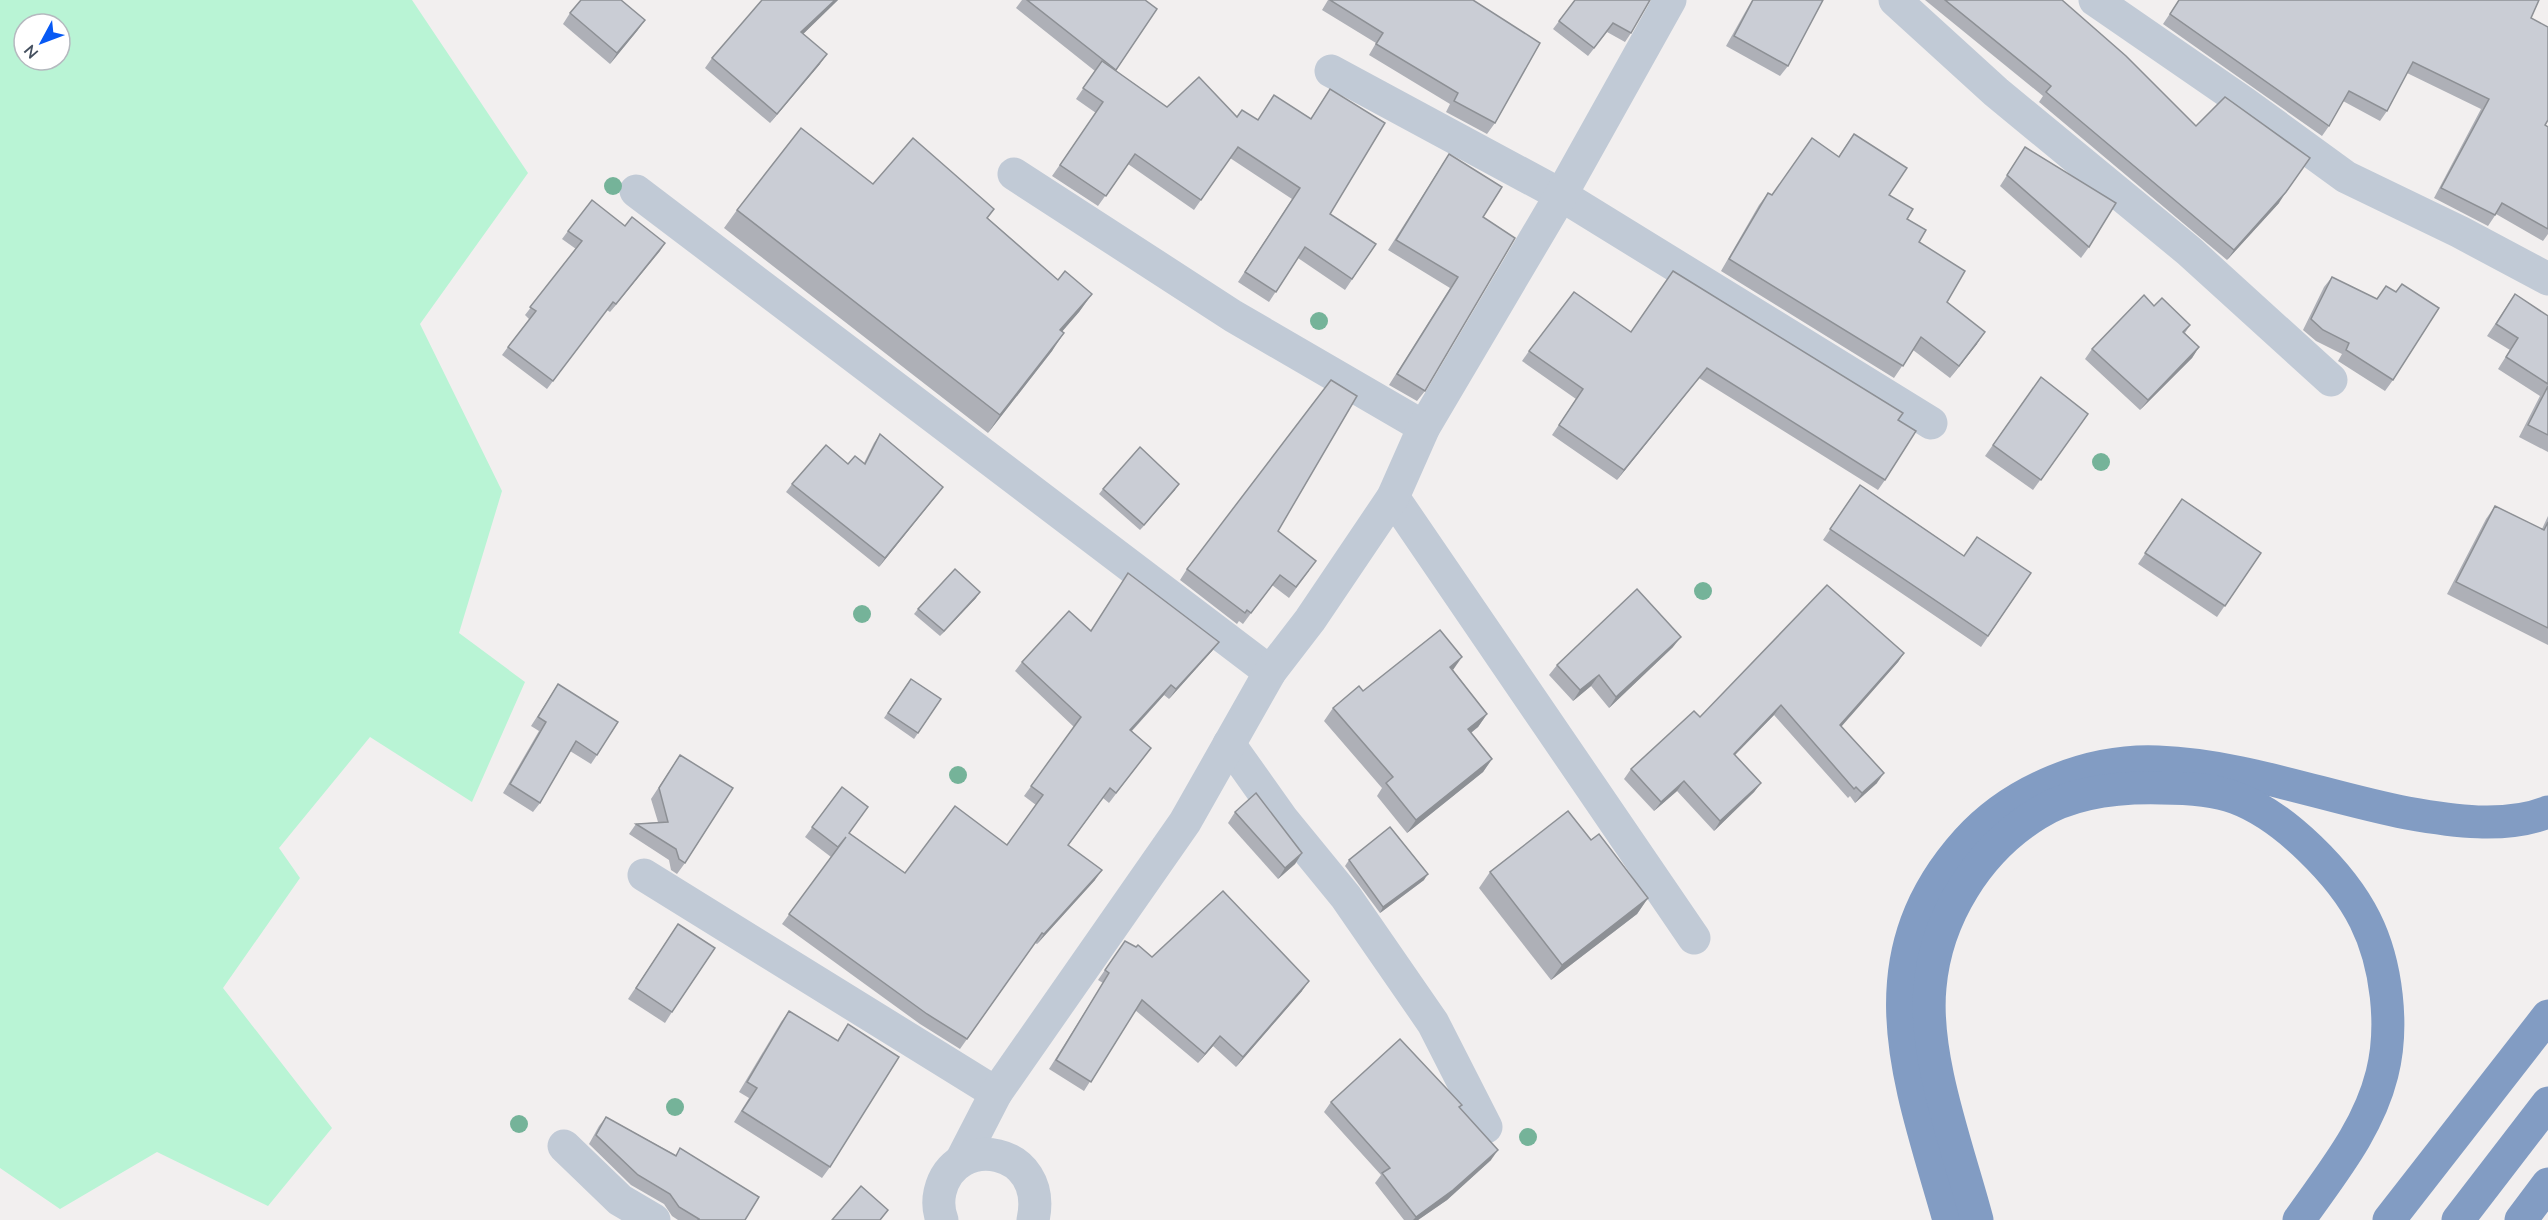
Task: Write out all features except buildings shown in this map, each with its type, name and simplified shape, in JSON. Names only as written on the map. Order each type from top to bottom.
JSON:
[{"type":"highway","points":[[1949,1220],[1911,1088],[1903,1028],[1901,993],[1905,955],[1918,915],[1935,883],[1981,826],[2010,804],[2043,786],[2078,773],[2117,764],[2156,762],[2199,765],[2240,787],[2260,810],[2299,839],[2334,876],[2365,920],[2384,978],[2389,1034],[2382,1075],[2362,1129],[2299,1220]]},
{"type":"highway","points":[[1977,1220],[1932,1042],[1929,989],[1936,945],[1954,902],[1980,865],[2037,813],[2079,797],[2107,791],[2240,787],[2474,822],[2509,820],[2548,812]]},
{"type":"highway","points":[[2389,1220],[2548,1016]]},
{"type":"highway","points":[[2458,1220],[2548,1103]]},
{"type":"highway","points":[[2521,1220],[2548,1184]]},
{"type":"street","points":[[936,1213],[942,1184],[961,1161],[996,1093],[1185,822],[1270,672],[1310,620],[1393,497],[1424,427],[1561,195],[1670,0]]},
{"type":"street","points":[[1895,0],[1996,92],[2189,251],[2331,380]]},
{"type":"street","points":[[2095,0],[2234,95],[2346,177],[2460,232],[2548,279]]},
{"type":"street","points":[[1331,71],[1561,195],[1931,423]]},
{"type":"street","points":[[1014,174],[1233,316],[1424,427]]},
{"type":"street","points":[[636,191],[1270,672]]},
{"type":"street","points":[[1393,497],[1694,938]]},
{"type":"street","points":[[1229,744],[1283,820],[1346,897],[1432,1023],[1486,1127]]},
{"type":"street","points":[[644,875],[996,1093]]},
{"type":"street","points":[[564,1146],[620,1200],[654,1220]]},
{"type":"street","points":[[961,1161],[981,1154],[1002,1156],[1020,1166],[1033,1183],[1037,1203],[1034,1220]]},
{"type":"green space","points":[[0,0],[412,0],[528,173],[420,324],[502,491],[459,633],[525,682],[472,802],[370,737],[279,848],[300,878],[223,988],[332,1128],[268,1206],[157,1152],[60,1209],[0,1168]]}]
